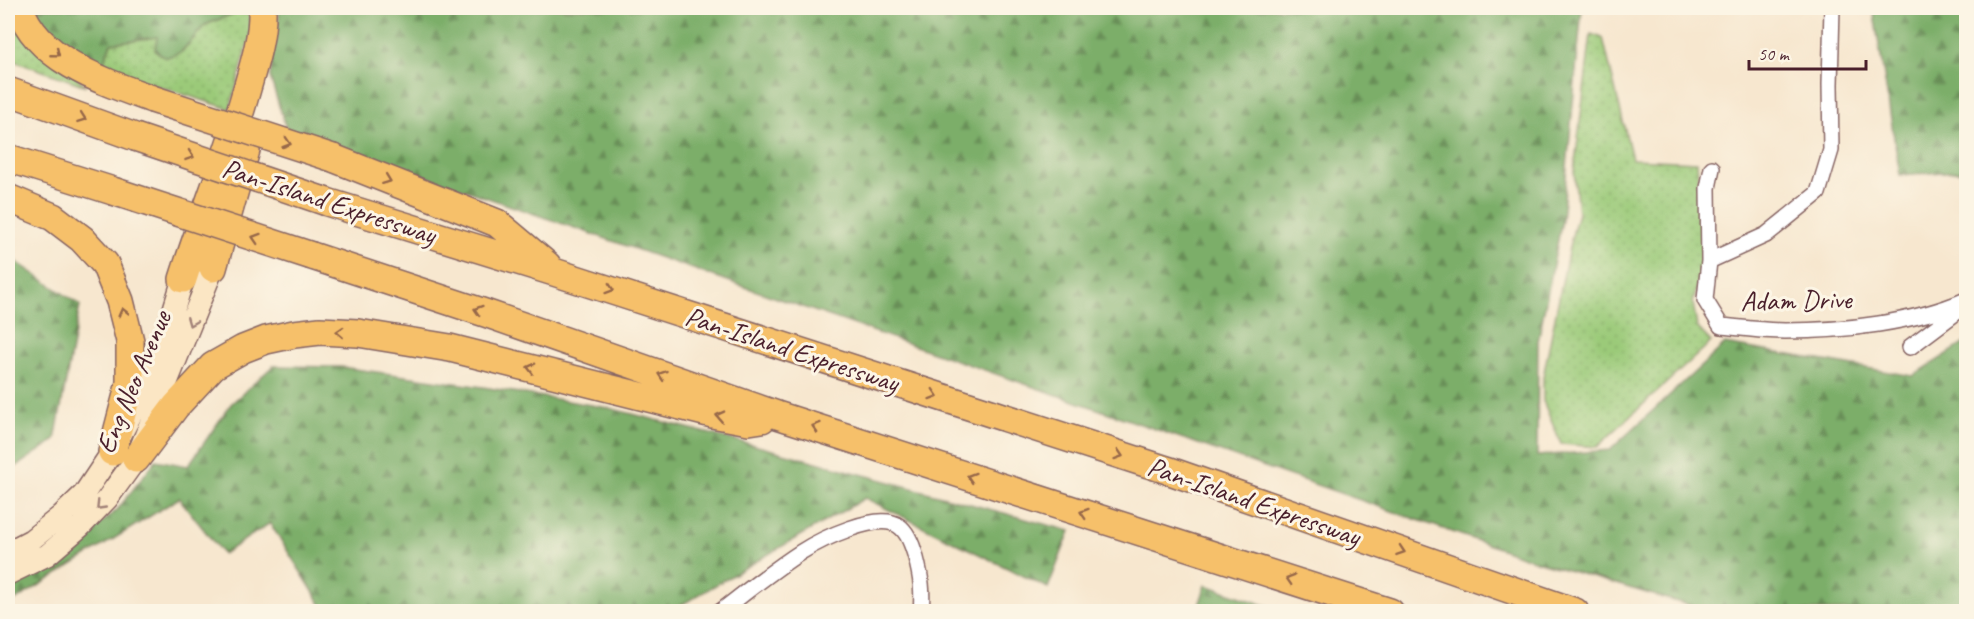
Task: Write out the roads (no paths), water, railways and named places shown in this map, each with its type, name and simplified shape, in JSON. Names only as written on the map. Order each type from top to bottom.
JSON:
[{"type":"highway","points":[[20,8],[37,36],[50,49],[70,64],[107,83],[333,158],[497,223],[554,272]]},
{"type":"highway","points":[[183,279],[239,118],[261,36],[262,8]]},
{"type":"highway","points":[[213,268],[270,56],[271,8]]},
{"type":"highway","name":"Pan-Island Expressway","points":[[8,91],[327,202],[554,272],[1167,470],[1575,612]]},
{"type":"highway","name":"Pan-Island Expressway","points":[[8,158],[488,314],[777,415],[1390,612]]},
{"type":"highway","points":[[8,198],[53,217],[82,239],[105,264],[117,292],[130,341],[130,383],[124,456]]},
{"type":"highway","points":[[124,456],[176,406],[213,366],[243,349],[266,340],[320,331],[358,333],[450,348],[744,421],[756,421],[777,415]]},
{"type":"main road","points":[[183,279],[200,268],[213,268]]},
{"type":"main road","name":"Eng Neo Avenue","points":[[8,574],[47,555],[81,526],[107,499],[124,456],[213,268]]},
{"type":"main road","name":"Eng Neo Avenue","points":[[8,552],[31,540],[61,516],[124,456],[131,415],[163,345],[183,279]]},
{"type":"street","name":"Adam Drive","points":[[1832,8],[1831,150],[1818,193],[1766,235],[1709,261],[1705,300],[1721,326],[1784,331],[1915,318],[1966,302]]},
{"type":"street","points":[[1709,261],[1708,188],[1712,168]]},
{"type":"street","name":"Adam Drive","points":[[1910,347],[1966,302]]},
{"type":"street","points":[[720,612],[802,551],[857,526],[885,521],[897,524],[909,539],[922,583],[921,612]]}]
